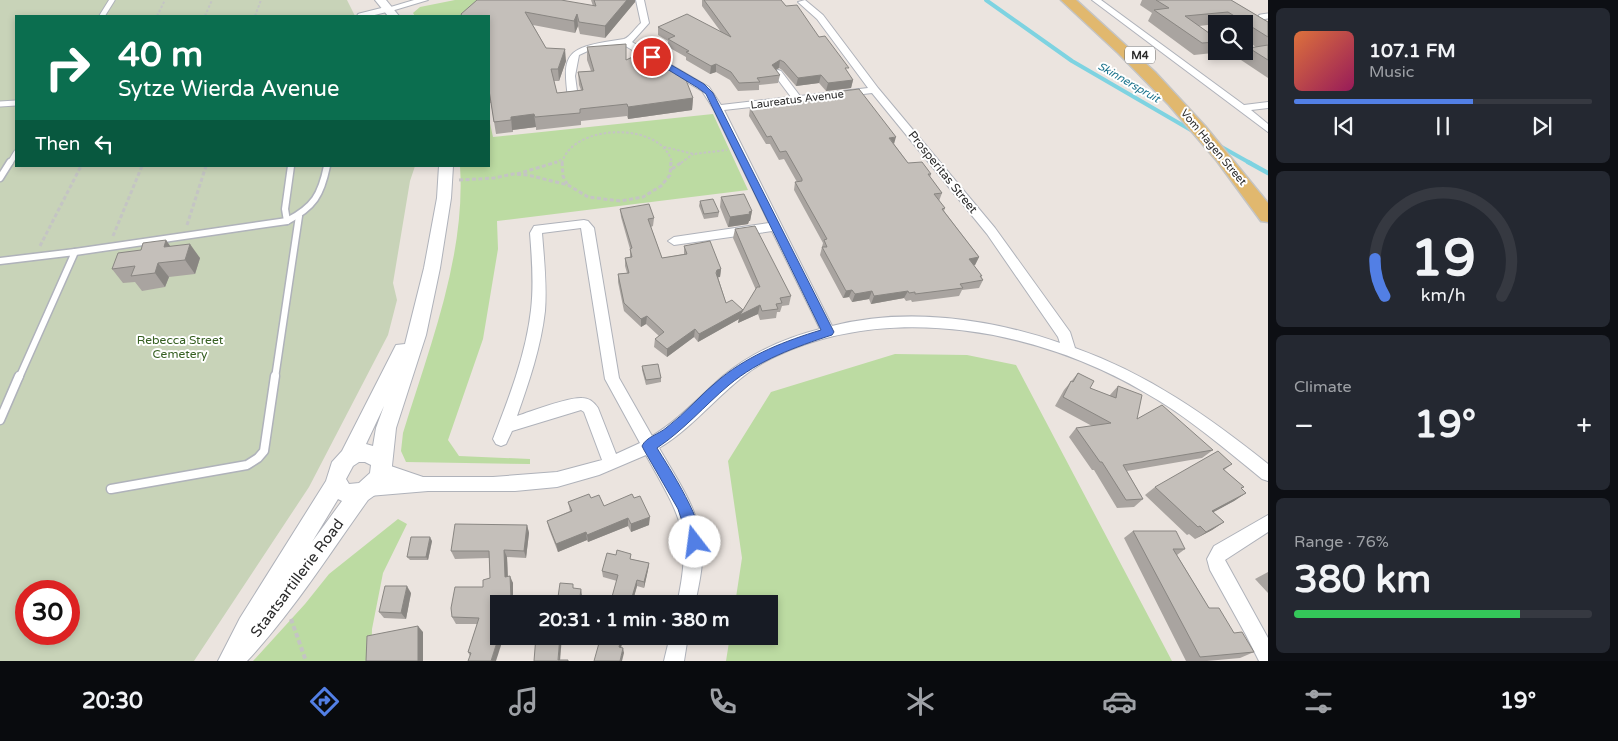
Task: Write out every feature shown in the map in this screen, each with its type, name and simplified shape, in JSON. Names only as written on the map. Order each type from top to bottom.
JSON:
[{"type":"main road","name":"Vom Hagen Street","points":[[1068,0],[1190,112]]},
{"type":"main road","name":"Vom Hagen Street","points":[[1080,0],[1138,53],[1244,175],[1268,199]]},
{"type":"main road","name":"Vom Hagen Street","points":[[1244,175],[1268,216]]},
{"type":"street","points":[[380,0],[391,12],[424,0]]},
{"type":"street","points":[[573,98],[570,76],[573,58],[576,53],[590,47],[626,42],[644,26],[645,21],[640,0]]},
{"type":"street","points":[[1096,0],[1268,129]]},
{"type":"street","name":"Prosperitas Street","points":[[802,2],[820,17],[875,90],[991,231],[1065,336],[1069,352]]},
{"type":"street","points":[[626,42],[706,89],[718,108],[828,332]]},
{"type":"street","points":[[778,73],[797,98]]},
{"type":"street","name":"Laureatus Avenue","points":[[718,108],[875,90]]},
{"type":"street","points":[[1242,108],[1268,105]]},
{"type":"street","points":[[365,491],[380,477],[386,428],[416,335],[440,228],[446,167]]},
{"type":"street","points":[[611,463],[590,408],[584,404],[577,404],[504,433],[533,337],[538,311],[539,273],[536,233],[538,229],[584,224],[588,228],[612,379],[684,506],[692,529],[695,556],[688,595]]},
{"type":"street","points":[[674,241],[776,226]]},
{"type":"street","points":[[349,457],[421,312]]},
{"type":"street","points":[[427,484],[394,475],[382,467],[376,456],[366,453],[349,457],[341,463],[336,471],[336,483],[345,492],[427,484],[512,484],[578,474],[611,463],[649,446],[670,432],[725,382],[747,365],[786,346],[828,332],[906,320],[944,322],[991,329],[1024,337],[1069,352],[1122,374],[1156,391],[1218,433],[1268,474]]},
{"type":"street","name":"Staatsartillerie Road","points":[[230,661],[248,626],[336,483]]},
{"type":"street","name":"Staatsartillerie Road","points":[[230,661],[256,636],[365,491]]},
{"type":"street","points":[[1268,523],[1227,546],[1216,559],[1218,570],[1253,628],[1268,659]]},
{"type":"street","points":[[674,661],[677,645]]},
{"type":"lane","points":[[103,15],[112,0]]},
{"type":"lane","points":[[368,15],[391,12]]},
{"type":"lane","points":[[1261,17],[1268,16]]},
{"type":"lane","points":[[0,104],[15,102]]},
{"type":"lane","points":[[0,178],[15,155]]},
{"type":"lane","points":[[287,221],[285,209],[292,167]]},
{"type":"lane","points":[[0,261],[108,248],[287,221],[308,210],[319,197],[327,167]]},
{"type":"lane","points":[[111,489],[247,465],[258,458],[264,451],[299,216]]},
{"type":"lane","points":[[0,420],[75,252]]},
{"type":"path","points":[[158,15],[165,0]]},
{"type":"path","points":[[205,15],[212,0]]},
{"type":"path","points":[[255,15],[261,0]]},
{"type":"path","points":[[567,184],[560,166],[562,159],[569,149],[578,142],[603,133],[630,133],[644,136],[661,146],[694,154],[737,148]]},
{"type":"path","points":[[661,146],[670,156],[672,169]]},
{"type":"path","points":[[516,174],[567,184],[588,196],[602,200],[632,200],[657,190],[666,182],[672,169],[694,154]]},
{"type":"path","points":[[456,180],[516,174],[562,159]]},
{"type":"path","points":[[34,257],[79,167]]},
{"type":"path","points":[[108,248],[142,167]]},
{"type":"path","points":[[183,237],[206,167]]},
{"type":"path","points":[[284,600],[306,661]]},
{"type":"green space","name":"Rebecca Street Cemetery","points":[[0,0],[347,0],[354,15],[15,15],[15,167],[415,167],[410,181],[393,283],[397,300],[388,335],[309,487],[194,661],[0,661]]},
{"type":"green space","points":[[455,0],[485,0],[465,15],[414,15],[413,13],[420,7]]},
{"type":"green space","points":[[713,114],[748,190],[497,221],[498,249],[483,339],[448,440],[459,456],[530,459],[530,464],[406,462],[401,451],[403,433],[444,301],[451,268],[457,234],[460,167],[490,167],[490,124],[493,137]]},
{"type":"green space","points":[[895,354],[967,355],[1016,365],[1172,661],[726,661],[729,645],[778,645],[778,595],[736,595],[742,558],[728,461],[771,392]]},
{"type":"green space","points":[[398,519],[407,524],[383,573],[372,629],[371,661],[253,661],[305,604],[329,574]]},
{"type":"building","points":[[477,0],[561,0],[596,6],[594,0],[627,0],[605,26],[579,22],[577,14],[574,21],[525,12],[546,48],[565,49],[558,69],[551,69],[557,93],[583,90],[578,72],[594,71],[587,47],[626,44],[626,60],[639,54],[649,60],[651,59],[686,80],[693,98],[628,107],[627,104],[580,109],[580,113],[535,117],[534,114],[511,117],[511,120],[494,122],[490,96],[490,15],[461,14]]},
{"type":"building","points":[[704,0],[781,0],[786,6],[797,5],[819,37],[825,36],[849,68],[845,68],[853,80],[828,83],[821,75],[798,78],[780,60],[772,65],[780,75],[757,78],[760,82],[739,83],[731,72],[716,64],[711,66],[686,52],[689,51],[668,39],[675,36],[658,27],[687,14],[731,37]]},
{"type":"building","points":[[1156,0],[1231,0],[1268,22],[1268,37],[1253,28],[1253,15],[1233,15],[1228,12],[1185,16],[1208,32],[1208,43],[1202,43],[1154,10],[1169,8]]},
{"type":"building","points":[[1268,45],[1268,60],[1253,51],[1253,47]]},
{"type":"building","points":[[859,89],[896,137],[889,138],[908,163],[922,162],[931,174],[928,174],[942,193],[934,194],[945,208],[942,209],[979,257],[969,259],[983,280],[960,284],[963,288],[915,294],[915,292],[909,293],[908,291],[874,296],[872,291],[855,294],[852,290],[846,291],[822,247],[827,247],[824,240],[827,239],[795,182],[802,181],[802,179],[786,151],[780,152],[771,136],[767,137],[750,108],[769,106],[767,104],[841,97],[835,92]]},
{"type":"building","points":[[744,194],[752,211],[749,212],[750,214],[730,217],[721,197]]},
{"type":"building","points":[[713,199],[719,212],[704,214],[700,201]]},
{"type":"building","points":[[649,204],[654,218],[648,219],[662,258],[687,254],[684,246],[710,241],[721,269],[717,270],[716,273],[726,303],[732,300],[743,310],[699,334],[695,329],[667,349],[655,339],[664,332],[647,316],[641,319],[624,303],[618,274],[629,273],[625,258],[632,257],[630,249],[632,248],[620,209]]},
{"type":"building","points":[[755,226],[791,296],[780,298],[782,303],[776,304],[778,309],[762,311],[760,305],[740,315],[757,287],[760,287],[735,229]]},
{"type":"building","points":[[166,240],[164,247],[190,244],[185,260],[158,263],[155,273],[131,276],[135,266],[112,269],[118,253],[141,250],[143,243]]},
{"type":"building","points":[[658,364],[661,378],[646,380],[642,366]]},
{"type":"building","points":[[1078,373],[1094,381],[1090,388],[1116,398],[1118,386],[1142,395],[1137,419],[1162,405],[1213,450],[1123,465],[1143,499],[1126,500],[1102,462],[1100,462],[1076,428],[1111,423],[1063,397],[1071,381],[1073,382]]},
{"type":"building","points":[[1218,451],[1232,464],[1223,469],[1244,487],[1241,488],[1246,493],[1212,511],[1224,522],[1206,532],[1200,526],[1198,527],[1155,487]]},
{"type":"building","points":[[589,494],[591,498],[599,495],[604,506],[632,494],[634,498],[640,496],[650,517],[631,524],[628,518],[587,535],[586,532],[556,544],[547,521],[572,511],[568,502]]},
{"type":"building","points":[[455,524],[527,525],[524,551],[504,550],[505,577],[510,576],[511,595],[490,595],[490,645],[496,645],[491,661],[468,661],[471,653],[468,652],[479,618],[452,617],[451,608],[455,587],[483,587],[483,580],[490,578],[489,551],[451,551]]},
{"type":"building","points":[[1133,531],[1176,531],[1185,549],[1173,549],[1209,608],[1219,608],[1234,633],[1242,632],[1254,652],[1200,657]]},
{"type":"building","points":[[411,537],[430,537],[426,557],[407,557]]},
{"type":"building","points":[[617,550],[631,554],[630,559],[649,563],[644,582],[637,580],[633,595],[612,595],[618,575],[602,571],[607,553],[616,555]]},
{"type":"building","points":[[560,583],[573,584],[573,588],[581,589],[580,595],[558,595]]},
{"type":"building","points":[[385,586],[407,586],[401,613],[379,612]]},
{"type":"building","points":[[418,626],[418,661],[366,661],[367,636]]},
{"type":"building","points":[[535,645],[559,645],[558,660],[568,660],[568,661],[534,661]]},
{"type":"building","points":[[598,645],[620,645],[619,647],[623,648],[620,661],[594,661]]},
{"type":"waterway","name":"Skinnerspruit","points":[[986,0],[1072,61],[1196,133]]},
{"type":"waterway","name":"Skinnerspruit","points":[[1218,145],[1250,163]]},
{"type":"waterway","name":"Skinnerspruit","points":[[1248,162],[1268,173]]},
{"type":"route","points":[[652,57],[706,89],[709,93],[828,332],[786,346],[747,365],[725,382],[670,432],[649,446],[684,506],[695,542]]}]
